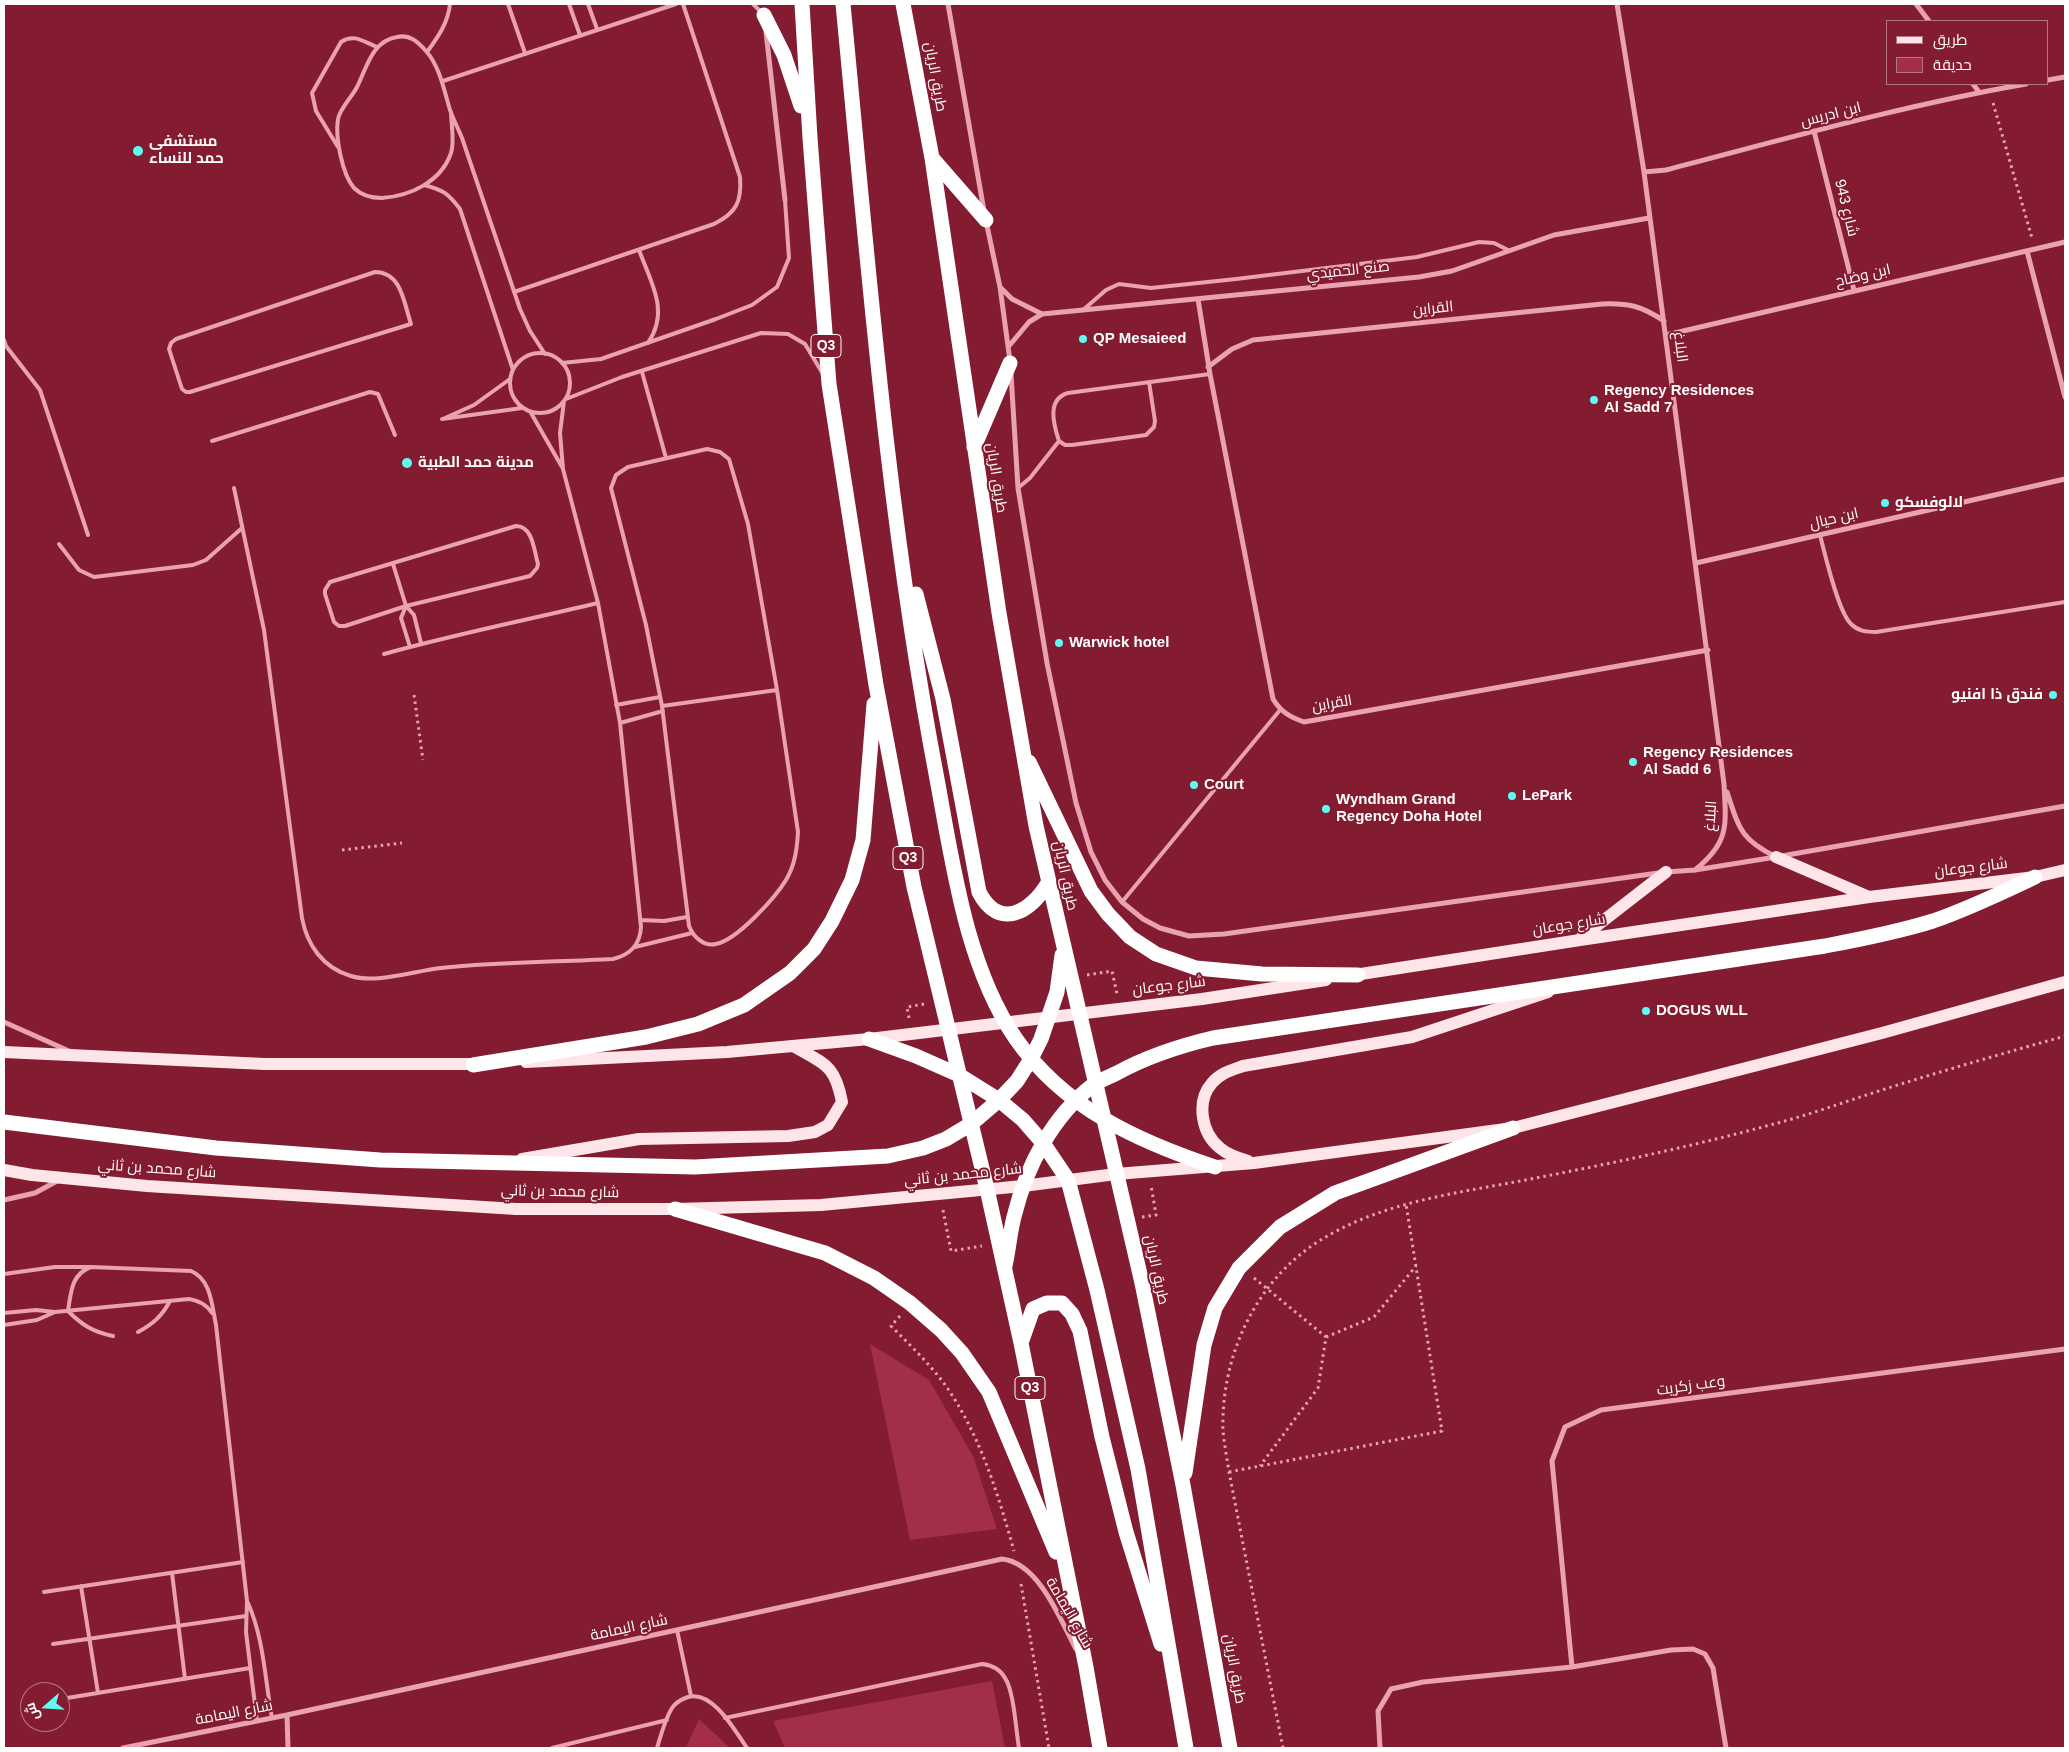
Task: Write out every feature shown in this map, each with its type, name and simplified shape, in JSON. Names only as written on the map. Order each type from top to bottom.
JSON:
[{"type":"highway","name":"Q3","points":[[802,4],[810,138],[829,384],[876,685],[903,832],[987,1189],[1021,1343],[1071,1588],[1100,1748]]},
{"type":"highway","points":[[842,4],[881,392],[896,520],[926,720],[951,853],[969,929],[986,984],[1006,1023],[1031,1059],[1075,1101],[1103,1120],[1134,1137],[1214,1167]]},
{"type":"highway","name":"طريق الريان","points":[[903,4],[932,158],[974,449],[1021,745],[1048,883],[1127,1220],[1183,1484],[1230,1748]]},
{"type":"highway","points":[[764,9],[796,87],[810,138]]},
{"type":"highway","points":[[932,158],[986,220]]},
{"type":"highway","points":[[974,449],[1010,363]]},
{"type":"highway","points":[[896,520],[943,699],[979,892],[992,909],[1001,913],[1013,913],[1032,905],[1048,883]]},
{"type":"highway","points":[[474,1065],[646,1036],[698,1024],[744,1005],[790,973],[814,949],[832,921],[852,880],[862,840],[876,685]]},
{"type":"highway","points":[[1021,745],[1091,891],[1108,914],[1130,937],[1156,954],[1196,968],[1262,974],[1358,975]]},
{"type":"highway","points":[[1004,1269],[1014,1215],[1023,1186],[1043,1143],[1058,1121],[1075,1101],[1094,1084],[1138,1061],[1172,1048],[1213,1038],[1570,985],[1880,936],[1933,921],[1985,901],[2035,877]]},
{"type":"highway","points":[[4,1122],[216,1148],[380,1160],[695,1168],[888,1156],[923,1148],[946,1139],[971,1124],[1000,1100],[1017,1081],[1031,1059],[1048,1018],[1057,992],[1063,949]]},
{"type":"highway","points":[[869,1040],[916,1056],[959,1074],[1000,1100],[1023,1120],[1043,1143],[1068,1180],[1097,1290],[1138,1469],[1186,1748]]},
{"type":"highway","points":[[1183,1484],[1197,1377],[1204,1345],[1214,1308],[1239,1268],[1280,1228],[1335,1193],[1513,1128]]},
{"type":"highway","points":[[675,1209],[825,1253],[874,1278],[910,1303],[941,1330],[962,1353],[989,1392],[1071,1588]]},
{"type":"highway","points":[[1021,1343],[1033,1309],[1047,1303],[1062,1303],[1072,1314],[1080,1331],[1102,1437],[1126,1532],[1179,1703]]},
{"type":"main road","points":[[1776,856],[1869,897]]},
{"type":"main road","name":"شارع جوعان","points":[[1078,1014],[1202,999],[1869,897],[2035,877],[2065,870]]},
{"type":"main road","points":[[1580,940],[1666,872]]},
{"type":"main road","points":[[1116,1174],[1254,1163],[1513,1128],[1882,1034],[2065,982]]},
{"type":"main road","points":[[1254,1163],[1233,1156],[1220,1148],[1210,1138],[1204,1124],[1202,1106],[1206,1092],[1214,1081],[1227,1071],[1243,1066],[1412,1037],[1570,985]]},
{"type":"main road","points":[[4,1052],[265,1064],[474,1065],[795,1047],[869,1040],[1078,1014]]},
{"type":"main road","points":[[503,1162],[639,1139],[788,1136],[815,1132],[828,1125],[842,1102],[839,1085],[829,1066],[795,1047]]},
{"type":"main road","name":"شارع محمد بن ثاني","points":[[4,1170],[147,1186],[516,1209],[675,1209],[821,1205],[1023,1186],[1116,1174]]},
{"type":"street","name":"طريق الريان","points":[[948,4],[986,220],[1000,287],[1010,363],[1018,488],[1048,663],[1076,803],[1091,852],[1105,880],[1122,902]]},
{"type":"street","name":"البلاغ","points":[[1617,4],[1644,172],[1708,650],[1724,784],[1726,822],[1723,837],[1708,860],[1695,870]]},
{"type":"street","points":[[1916,4],[1928,20]]},
{"type":"street","points":[[764,9],[778,122],[785,200]]},
{"type":"street","points":[[2049,80],[2065,77]]},
{"type":"street","points":[[1974,85],[1979,92]]},
{"type":"street","name":"ابن ادريس","points":[[1644,172],[1666,170],[1814,131],[1979,92],[2020,85]]},
{"type":"street","name":"شارع 943","points":[[1814,131],[1854,290]]},
{"type":"street","name":"صنع الحميدي","points":[[1042,314],[1436,274],[1554,235],[1649,218]]},
{"type":"street","name":"ابن وضاح","points":[[1666,335],[2065,242]]},
{"type":"street","points":[[2028,251],[2065,397]]},
{"type":"street","points":[[1000,287],[1012,298],[1042,314]]},
{"type":"street","points":[[1198,298],[1208,367],[1273,699],[1280,710]]},
{"type":"street","name":"القراين","points":[[1208,367],[1232,349],[1252,340],[1602,304],[1636,305],[1664,321]]},
{"type":"street","points":[[1008,347],[1029,322],[1042,314]]},
{"type":"street","name":"ابن حيال","points":[[1696,563],[2065,480]]},
{"type":"street","name":"القراين","points":[[1280,710],[1290,717],[1304,722],[1708,650]]},
{"type":"street","name":"البلاغ","points":[[1724,784],[1737,823],[1743,834],[1761,849],[1776,856]]},
{"type":"street","points":[[1122,902],[1143,919],[1160,928],[1189,936],[1224,934],[1666,872],[1695,870],[2065,806]]},
{"type":"street","points":[[4,1022],[81,1056]]},
{"type":"street","points":[[4,1200],[35,1193],[63,1178]]},
{"type":"street","name":"وعب زكريت","points":[[1572,1667],[1552,1461],[1565,1427],[1601,1410],[2065,1349]]},
{"type":"street","name":"شارع اليمامة","points":[[123,1748],[150,1746],[1002,1559],[1018,1563],[1030,1572],[1044,1591],[1086,1667]]},
{"type":"street","points":[[1380,1748],[1378,1711],[1391,1689],[1423,1682],[1572,1667],[1671,1650],[1693,1649],[1705,1654],[1713,1668],[1726,1748]]},
{"type":"street","points":[[287,1715],[288,1748]]},
{"type":"lane","points":[[428,52],[449,15],[450,4]]},
{"type":"lane","points":[[508,4],[525,54]]},
{"type":"lane","points":[[569,4],[580,35]]},
{"type":"lane","points":[[588,4],[597,29]]},
{"type":"lane","points":[[443,81],[676,4]]},
{"type":"lane","points":[[514,292],[714,224],[727,218],[737,206],[741,192],[740,177],[683,4]]},
{"type":"lane","points":[[753,4],[764,9]]},
{"type":"lane","points":[[451,112],[451,153],[438,175],[424,185],[411,192],[391,197],[372,198],[354,188],[348,178],[336,133],[338,117],[357,87],[377,47],[388,38],[401,36],[413,38],[428,52],[443,81],[451,112],[462,138],[514,292],[530,331],[545,354]]},
{"type":"lane","points":[[339,148],[316,111],[312,93],[342,42],[347,38],[355,37],[377,47]]},
{"type":"lane","points":[[424,185],[449,194],[460,209],[513,370]]},
{"type":"lane","points":[[562,363],[601,358],[648,343],[752,305],[777,287],[789,258],[785,200]]},
{"type":"lane","points":[[1083,310],[1106,290],[1119,284],[1151,288],[1417,258],[1479,242],[1494,243],[1508,250]]},
{"type":"lane","points":[[639,250],[657,300],[659,311],[658,323],[648,343]]},
{"type":"lane","points":[[375,272],[388,274],[397,282],[411,324],[190,392],[182,389],[170,349],[171,343],[176,339],[375,272]]},
{"type":"lane","points":[[635,947],[640,933],[640,920],[620,723],[598,603],[564,469],[560,433],[565,400],[570,381],[568,372],[562,363],[555,357],[545,354],[536,353],[526,356],[518,362],[513,370],[510,379],[510,390],[514,400],[522,408],[531,412],[549,412],[565,400],[642,372],[761,333],[788,334],[805,344],[829,384]]},
{"type":"lane","points":[[4,340],[6,346],[40,390],[88,534]]},
{"type":"lane","points":[[642,372],[666,458]]},
{"type":"lane","points":[[1149,382],[1155,421],[1154,427],[1146,435],[1072,445],[1065,445],[1059,440],[1053,409],[1055,401],[1060,395],[1149,382],[1210,374]]},
{"type":"lane","points":[[510,379],[474,405],[442,419],[522,408]]},
{"type":"lane","points":[[212,441],[370,392],[378,394],[395,435]]},
{"type":"lane","points":[[531,412],[564,469]]},
{"type":"lane","points":[[1018,488],[1030,478],[1059,440]]},
{"type":"lane","points":[[707,450],[720,452],[730,460],[748,524],[778,690],[798,832],[793,866],[785,881],[750,923],[716,944],[709,944],[698,939],[692,933],[687,917],[662,708],[646,625],[610,488],[616,475],[628,467],[666,458],[707,450]]},
{"type":"lane","points":[[234,488],[264,630],[302,918],[305,931],[318,955],[327,964],[339,971],[365,978],[450,967],[613,959],[622,957],[635,947],[692,933]]},
{"type":"lane","points":[[516,526],[522,526],[529,532],[538,564],[530,576],[406,606],[342,626],[334,622],[325,594],[327,586],[334,580],[393,564],[516,526]]},
{"type":"lane","points":[[59,544],[78,570],[94,577],[193,566],[206,560],[242,528]]},
{"type":"lane","points":[[1820,535],[1842,612],[1850,624],[1862,632],[1876,632],[2065,602]]},
{"type":"lane","points":[[393,564],[406,606],[414,615],[421,643]]},
{"type":"lane","points":[[384,654],[421,643],[470,634],[598,603]]},
{"type":"lane","points":[[406,606],[401,618],[410,647]]},
{"type":"lane","points":[[620,723],[662,708],[778,690]]},
{"type":"lane","points":[[616,705],[660,697]]},
{"type":"lane","points":[[1122,902],[1280,710]]},
{"type":"lane","points":[[640,920],[664,921],[687,917]]},
{"type":"lane","points":[[4,1274],[55,1267],[91,1267],[191,1271],[198,1274],[204,1281],[214,1314],[243,1562],[250,1668],[257,1721]]},
{"type":"lane","points":[[68,1311],[73,1281],[80,1272],[91,1267]]},
{"type":"lane","points":[[4,1314],[36,1310],[68,1311],[189,1299],[199,1301],[208,1306],[214,1314]]},
{"type":"lane","points":[[138,1332],[151,1325],[162,1314],[170,1300]]},
{"type":"lane","points":[[68,1311],[80,1324],[95,1332],[113,1336]]},
{"type":"lane","points":[[4,1325],[37,1320],[55,1312]]},
{"type":"lane","points":[[44,1592],[243,1562]]},
{"type":"lane","points":[[172,1572],[185,1679]]},
{"type":"lane","points":[[81,1586],[98,1693]]},
{"type":"lane","points":[[247,1601],[260,1638],[272,1718]]},
{"type":"lane","points":[[53,1644],[246,1616]]},
{"type":"lane","points":[[677,1630],[692,1696]]},
{"type":"lane","points":[[725,1718],[982,1664],[1000,1671],[1008,1682],[1019,1748]]},
{"type":"lane","points":[[70,1698],[250,1668]]},
{"type":"lane","points":[[657,1748],[675,1704],[692,1696],[706,1699],[713,1703],[747,1748]]},
{"type":"lane","points":[[552,1748],[667,1720]]},
{"type":"path","points":[[1989,90],[2035,249]]},
{"type":"path","points":[[414,694],[423,760]]},
{"type":"path","points":[[342,850],[402,843]]},
{"type":"path","points":[[1070,978],[1112,971],[1119,1009]]},
{"type":"path","points":[[912,1034],[907,1007],[942,1001]]},
{"type":"path","points":[[1283,1748],[1229,1472],[1223,1431],[1225,1392],[1236,1344],[1249,1317],[1268,1288],[1283,1270],[1312,1246],[1345,1226],[1406,1204],[1594,1167],[1770,1125],[1982,1059],[2065,1036]]},
{"type":"path","points":[[1127,1220],[1156,1215],[1149,1172]]},
{"type":"path","points":[[940,1194],[951,1251],[998,1243]]},
{"type":"path","points":[[1229,1472],[1442,1431],[1406,1204]]},
{"type":"path","points":[[1326,1338],[1374,1317],[1416,1266]]},
{"type":"path","points":[[1239,1268],[1268,1288],[1326,1338]]},
{"type":"path","points":[[891,1326],[916,1351],[947,1387],[979,1444],[995,1486],[1018,1563],[1049,1748]]},
{"type":"path","points":[[1260,1466],[1318,1388],[1326,1338]]},
{"type":"green space","points":[[870,1344],[929,1380],[973,1456],[997,1529],[910,1540]]},
{"type":"green space","points":[[992,1681],[1005,1748],[785,1748],[773,1721]]},
{"type":"green space","points":[[699,1719],[730,1748],[686,1748]]},
{"type":"place","name":"مستشفى حمد للنساء","points":[[138,151]]},
{"type":"place","name":"QP Mesaieed","points":[[1083,339]]},
{"type":"place","name":"Regency Residences Al Sadd 7","points":[[1594,400]]},
{"type":"place","name":"مدينة حمد الطبية","points":[[407,463]]},
{"type":"place","name":"لالوفسكو","points":[[1885,503]]},
{"type":"place","name":"Warwick hotel","points":[[1059,643]]},
{"type":"place","name":"فندق ذا افنيو","points":[[2053,695]]},
{"type":"place","name":"Regency Residences Al Sadd 6","points":[[1633,762]]},
{"type":"place","name":"Court","points":[[1194,785]]},
{"type":"place","name":"LePark","points":[[1512,796]]},
{"type":"place","name":"Wyndham Grand Regency Doha Hotel","points":[[1326,809]]},
{"type":"place","name":"DOGUS WLL","points":[[1646,1011]]}]
